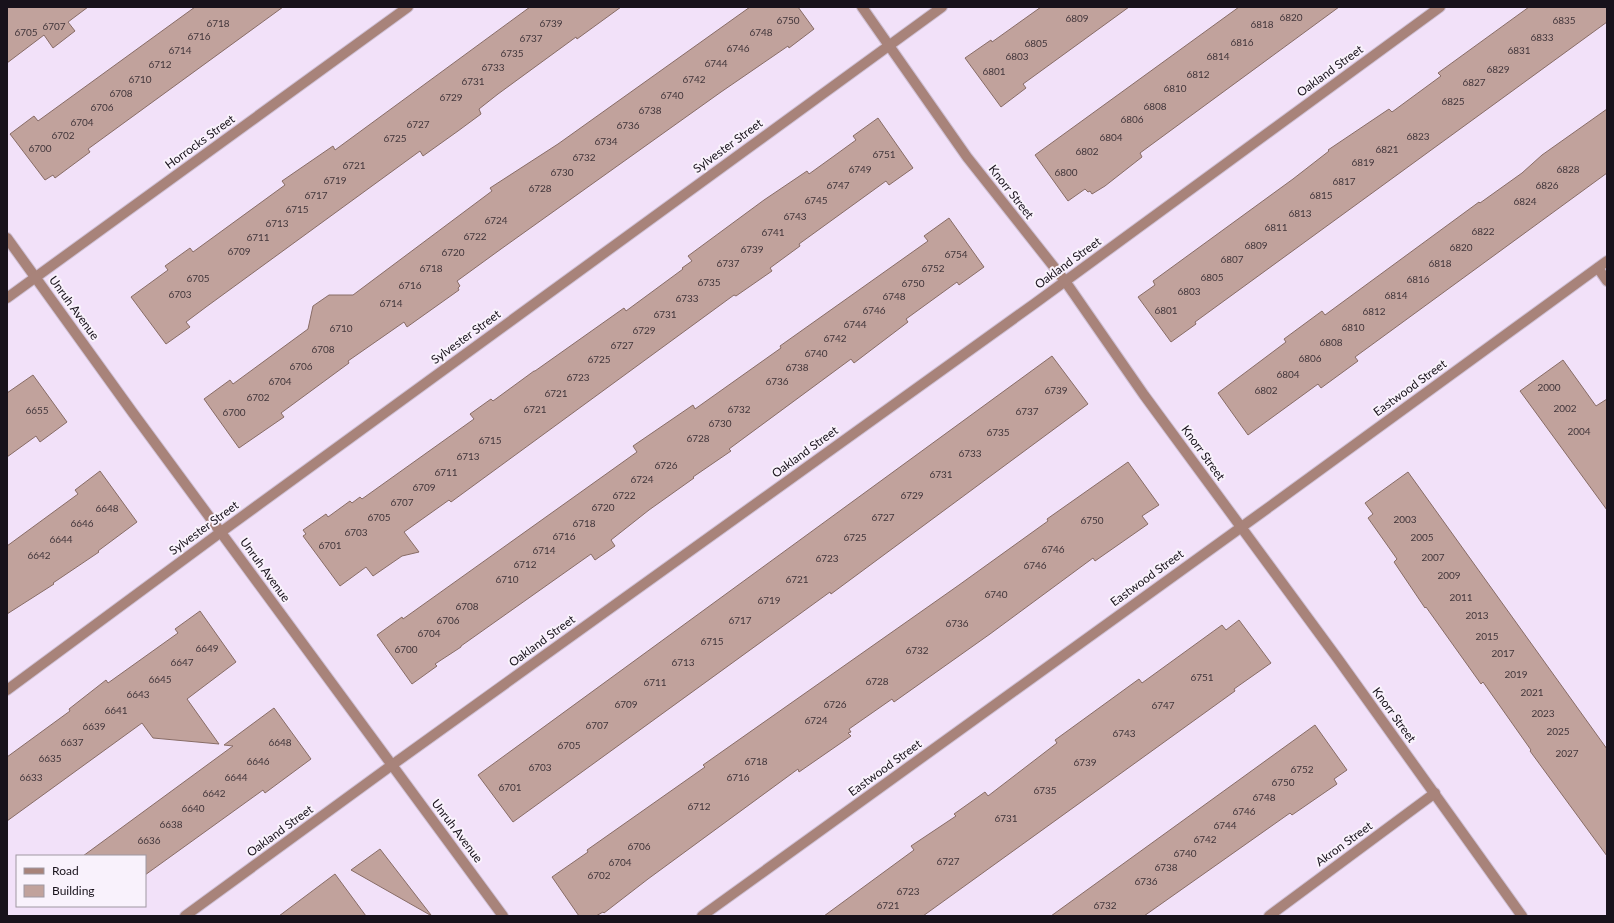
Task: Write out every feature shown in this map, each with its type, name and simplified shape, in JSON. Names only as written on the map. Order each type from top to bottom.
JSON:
[{"type":"street","name":"Horrocks Street","points":[[7,298],[408,7]]},
{"type":"street","name":"Knorr Street","points":[[862,7],[966,158],[1065,281],[1144,395],[1435,793],[1522,916]]},
{"type":"street","name":"Sylvester Street","points":[[7,690],[221,532],[942,7]]},
{"type":"street","name":"Oakland Street","points":[[185,916],[392,765],[1065,281],[1440,7]]},
{"type":"street","name":"Unruh Avenue","points":[[7,238],[503,916]]},
{"type":"street","name":"Eastwood Street","points":[[702,916],[1607,261]]},
{"type":"street","points":[[1598,268],[1607,281]]},
{"type":"street","name":"Akron Street","points":[[1269,916],[1435,793]]},
{"type":"building","points":[[7,7],[88,7],[68,22],[75,31],[53,48],[44,35],[7,63]]},
{"type":"building","points":[[195,7],[283,7],[88,149],[90,152],[55,178],[53,175],[45,180],[10,134],[34,116],[38,121]]},
{"type":"building","points":[[530,7],[621,7],[577,39],[576,37],[498,94],[479,109],[481,114],[458,131],[423,156],[420,151],[206,307],[186,322],[190,327],[166,344],[131,297],[168,270],[165,266],[190,248],[193,252],[285,185],[282,181],[333,146],[335,150]]},
{"type":"building","points":[[750,7],[798,7],[814,29],[789,48],[788,46],[721,92],[457,281],[460,286],[458,288],[459,290],[407,327],[404,322],[348,361],[349,363],[281,413],[284,417],[239,448],[204,399],[230,380],[233,384],[308,329],[313,306],[329,295],[353,295],[492,191],[490,188],[558,144]]},
{"type":"building","points":[[1041,7],[1129,7],[1023,84],[1026,88],[1001,107],[965,58],[991,40],[992,42]]},
{"type":"building","points":[[1239,7],[1339,7],[1140,153],[1142,157],[1105,186],[1092,194],[1090,191],[1088,192],[1085,189],[1068,201],[1035,155]]},
{"type":"building","points":[[1529,7],[1607,7],[1607,22],[1195,322],[1196,324],[1171,342],[1138,297],[1155,285],[1153,281],[1293,179],[1329,151],[1328,150],[1389,109],[1392,112],[1441,76],[1438,73]]},
{"type":"building","points":[[1607,109],[1607,173],[1355,357],[1358,361],[1321,388],[1318,384],[1248,435],[1218,393],[1286,342],[1284,339],[1322,311],[1325,315],[1479,202],[1480,203],[1522,173],[1542,155]]},
{"type":"building","points":[[878,118],[913,168],[889,185],[886,181],[799,244],[800,246],[770,268],[772,271],[736,296],[734,295],[451,502],[449,500],[404,532],[419,552],[402,556],[373,576],[366,567],[340,586],[303,536],[306,534],[303,530],[326,514],[328,517],[350,501],[352,503],[360,497],[362,499],[474,419],[470,414],[491,399],[493,401],[624,308],[626,311],[683,269],[682,268],[692,261],[688,256],[764,200],[807,171],[809,174],[834,156],[856,140],[853,136]]},
{"type":"building","points":[[949,218],[984,267],[959,285],[957,282],[906,319],[908,322],[854,363],[851,359],[729,449],[731,451],[693,477],[694,478],[649,510],[611,540],[615,546],[595,560],[591,554],[435,664],[437,666],[412,684],[377,635],[402,617],[403,619],[637,452],[633,446],[693,405],[695,409],[781,348],[780,346],[928,241],[924,236]]},
{"type":"building","points":[[1052,356],[1088,404],[831,594],[830,592],[513,822],[478,775]]},
{"type":"building","points":[[1563,360],[1596,406],[1607,399],[1607,510],[1520,391]]},
{"type":"building","points":[[33,375],[67,422],[40,442],[36,436],[7,457],[7,393]]},
{"type":"building","points":[[1128,462],[1159,505],[1142,516],[1148,524],[1095,561],[1093,558],[894,702],[892,699],[849,729],[851,732],[848,733],[851,736],[799,772],[798,769],[604,913],[603,912],[596,916],[579,916],[552,877],[588,852],[587,850],[705,767],[703,765],[959,585],[1048,521],[1047,519]]},
{"type":"building","points":[[100,471],[137,522],[98,551],[99,552],[53,583],[54,584],[7,614],[7,546],[78,494],[75,490]]},
{"type":"building","points":[[1408,472],[1607,749],[1607,856],[1530,751],[1531,750],[1483,682],[1481,684],[1426,607],[1425,608],[1394,562],[1397,559],[1368,518],[1373,514],[1365,503]]},
{"type":"building","points":[[200,611],[236,662],[187,699],[219,744],[153,738],[142,723],[7,821],[7,757],[70,711],[69,709],[106,680],[108,683],[178,633],[175,629]]},
{"type":"building","points":[[1239,620],[1271,663],[1234,689],[1235,691],[923,916],[824,916],[914,850],[911,846],[956,816],[954,814],[985,792],[988,796],[1057,743],[1055,740],[1139,679],[1142,683],[1222,625],[1226,630]]},
{"type":"building","points":[[274,708],[311,759],[265,793],[263,790],[146,874],[146,855],[84,855],[233,746],[224,745]]},
{"type":"building","points":[[1315,725],[1347,770],[1334,779],[1337,784],[1292,815],[1290,813],[1144,916],[1051,916]]},
{"type":"building","points":[[380,849],[431,915],[351,870]]},
{"type":"building","points":[[335,874],[366,916],[279,916]]}]
